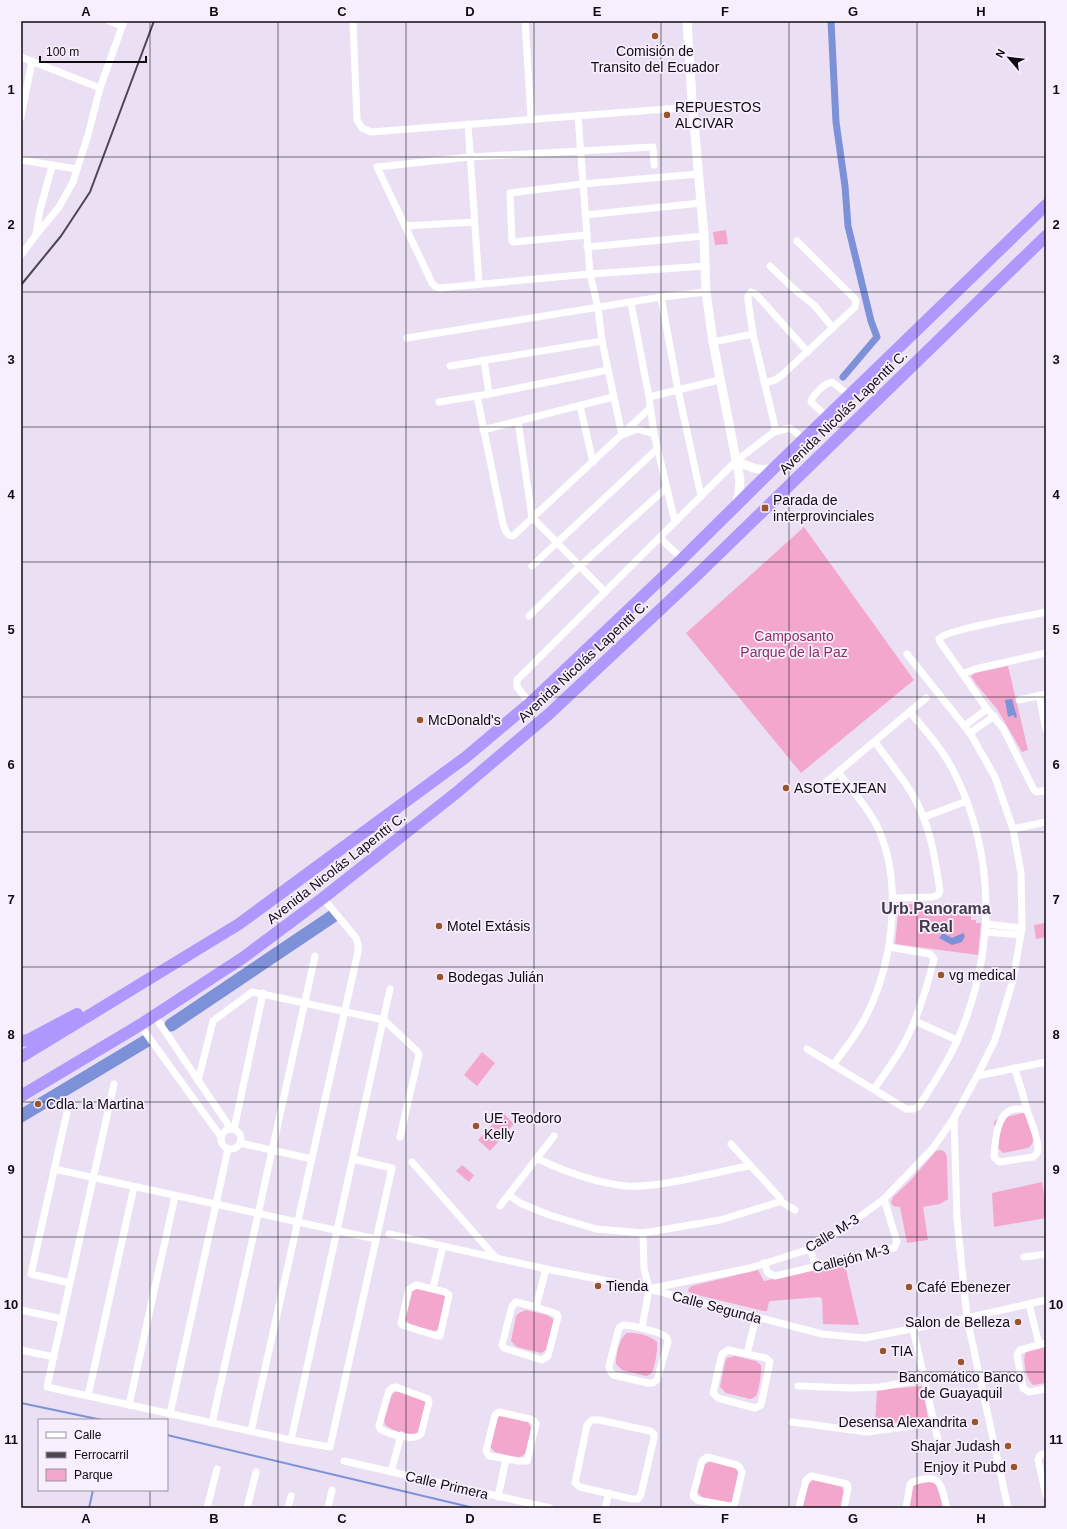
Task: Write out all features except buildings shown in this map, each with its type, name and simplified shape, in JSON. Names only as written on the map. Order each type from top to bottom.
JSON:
[{"type":"highway","name":"Avenida Nicolás Lapentti C.","points":[[21,1057],[239,924],[466,757],[530,703],[682,559],[1046,205]]},
{"type":"highway","name":"Avenida Nicolás Lapentti C.","points":[[21,1096],[140,1025],[244,957],[323,898],[456,793],[549,714],[696,576],[1043,239]]},
{"type":"highway","points":[[21,1041],[28,1040],[186,957]]},
{"type":"street","points":[[21,255],[63,201],[73,182],[100,88],[123,24],[109,21]]},
{"type":"street","points":[[353,21],[357,120],[362,128],[371,132],[531,118],[693,107]]},
{"type":"street","points":[[525,21],[531,118]]},
{"type":"street","points":[[687,21],[704,236],[706,292],[712,342],[740,480],[739,495],[734,507]]},
{"type":"street","points":[[21,57],[100,88]]},
{"type":"street","points":[[21,117],[32,61]]},
{"type":"street","points":[[578,116],[590,274],[598,308],[602,341],[613,398],[622,435]]},
{"type":"street","points":[[468,124],[479,284]]},
{"type":"street","points":[[654,165],[653,147],[470,157],[377,167],[436,287],[440,288],[590,274],[706,266]]},
{"type":"street","points":[[21,160],[77,169]]},
{"type":"street","points":[[36,235],[40,210],[52,166]]},
{"type":"street","points":[[587,235],[515,243],[512,241],[510,193],[582,184],[699,174]]},
{"type":"street","points":[[585,215],[701,203]]},
{"type":"street","points":[[405,226],[474,222]]},
{"type":"street","points":[[587,247],[704,236]]},
{"type":"street","points":[[764,383],[775,380],[808,352],[854,309],[856,301],[797,241]]},
{"type":"street","points":[[770,266],[795,290],[814,304],[833,328]]},
{"type":"street","points":[[407,338],[661,297],[706,292]]},
{"type":"street","points":[[774,432],[775,427],[753,334],[748,300],[748,296],[751,292],[756,294],[808,352]]},
{"type":"street","points":[[661,297],[678,390],[701,496]]},
{"type":"street","points":[[631,303],[649,397],[657,449],[675,522]]},
{"type":"street","points":[[712,342],[753,334]]},
{"type":"street","points":[[450,366],[602,341]]},
{"type":"street","points":[[484,360],[489,394]]},
{"type":"street","points":[[439,402],[489,394],[608,370]]},
{"type":"street","points":[[649,397],[719,380]]},
{"type":"street","points":[[827,417],[811,402],[811,399],[828,383],[832,382],[849,395]]},
{"type":"street","points":[[476,396],[503,524],[507,534],[512,536],[650,408]]},
{"type":"street","points":[[483,430],[613,398]]},
{"type":"street","points":[[580,406],[593,462]]},
{"type":"street","points":[[518,421],[532,517],[605,592]]},
{"type":"street","points":[[530,703],[518,687],[517,680],[736,461],[774,432],[790,428],[804,439]]},
{"type":"street","points":[[622,435],[637,429],[654,434]]},
{"type":"street","points":[[532,566],[657,449]]},
{"type":"street","points":[[736,461],[751,467],[765,470],[774,468]]},
{"type":"street","points":[[529,616],[579,567],[666,488]]},
{"type":"street","points":[[660,538],[682,559]]},
{"type":"street","points":[[1046,612],[964,629],[944,634],[940,637],[940,642],[962,674],[987,709],[1003,728],[1034,790],[1037,792],[1046,790]]},
{"type":"street","points":[[962,674],[975,669],[1046,653]]},
{"type":"street","name":"Calle M-3","points":[[648,1289],[764,1264],[810,1249],[836,1234],[884,1199],[933,1148],[954,1118],[978,1076],[995,1040],[1013,980],[1022,928],[1021,873],[1014,829],[995,777],[970,734],[907,654]]},
{"type":"street","points":[[1019,700],[1042,695],[1046,729]]},
{"type":"street","points":[[825,783],[926,698]]},
{"type":"street","points":[[964,726],[987,709]]},
{"type":"street","points":[[807,1049],[906,1109],[913,1109],[918,1107],[935,1082],[957,1040],[974,994],[986,932],[987,897],[977,833],[967,801],[953,770],[938,747],[910,712]]},
{"type":"street","points":[[970,734],[994,716]]},
{"type":"street","points":[[875,742],[908,786],[924,817],[934,853],[940,891],[938,895],[934,897],[893,898]]},
{"type":"street","points":[[833,1065],[854,1037],[868,1012],[879,987],[889,947],[893,898],[888,858],[876,825],[866,806],[838,772]]},
{"type":"street","points":[[924,817],[967,801]]},
{"type":"street","points":[[1014,829],[1046,822]]},
{"type":"street","points":[[252,1431],[345,1011],[358,945],[356,938],[323,898]]},
{"type":"street","points":[[986,924],[1022,928]]},
{"type":"street","points":[[986,932],[1020,936]]},
{"type":"street","points":[[874,1089],[899,1053],[915,1021],[927,988],[934,959],[930,954],[889,947]]},
{"type":"street","points":[[212,1423],[315,956]]},
{"type":"street","points":[[291,1440],[390,989]]},
{"type":"street","points":[[198,1081],[213,1021],[252,992],[264,993],[384,1020],[418,1052],[419,1055],[400,1137]]},
{"type":"street","points":[[233,1129],[264,993]]},
{"type":"street","points":[[154,1015],[198,1081],[233,1129],[241,1136],[240,1143],[235,1148],[228,1149]]},
{"type":"street","points":[[915,1021],[957,1040]]},
{"type":"street","points":[[140,1025],[221,1137],[222,1143],[228,1149]]},
{"type":"street","points":[[978,1076],[1046,1062]]},
{"type":"street","points":[[1014,1068],[1022,1086],[1038,1150],[1037,1154],[1033,1156],[999,1162],[994,1157],[995,1138],[1004,1115],[1011,1110],[1027,1109]]},
{"type":"street","points":[[114,1084],[47,1387],[291,1440],[330,1447],[392,1168],[353,1159]]},
{"type":"street","points":[[67,1112],[31,1274],[70,1283]]},
{"type":"street","points":[[954,1118],[957,1218],[967,1318],[1008,1508]]},
{"type":"street","points":[[221,1137],[224,1131],[233,1129]]},
{"type":"street","points":[[500,1206],[538,1159],[554,1136]]},
{"type":"street","points":[[240,1143],[312,1159]]},
{"type":"street","points":[[731,1144],[780,1198],[780,1201],[796,1210]]},
{"type":"street","points":[[170,1414],[228,1149]]},
{"type":"street","points":[[538,1159],[559,1169],[586,1178],[627,1186],[646,1185],[701,1177],[750,1166]]},
{"type":"street","points":[[412,1162],[497,1258]]},
{"type":"street","points":[[54,1170],[376,1239]]},
{"type":"street","points":[[88,1396],[134,1187]]},
{"type":"street","points":[[509,1195],[520,1203],[548,1215],[596,1229],[643,1233],[720,1220],[780,1201]]},
{"type":"street","points":[[129,1405],[175,1196]]},
{"type":"street","name":"Callejón M-3","points":[[764,1264],[768,1274],[776,1276],[894,1248],[897,1242],[884,1199]]},
{"type":"street","points":[[642,1328],[648,1289],[644,1268],[643,1233]]},
{"type":"street","name":"Calle Segunda","points":[[389,1234],[546,1269],[648,1289],[822,1334],[866,1338],[967,1318],[1046,1300]]},
{"type":"street","points":[[433,1288],[443,1246]]},
{"type":"street","points":[[810,1249],[816,1266]]},
{"type":"street","points":[[1024,1257],[1046,1254]]},
{"type":"street","points":[[536,1307],[546,1269]]},
{"type":"street","points":[[416,1285],[433,1288],[449,1295],[440,1336],[402,1325],[400,1323],[409,1289],[416,1285]]},
{"type":"street","points":[[516,1302],[536,1307],[554,1312],[558,1317],[548,1356],[542,1360],[506,1349],[502,1345],[512,1306],[516,1302]]},
{"type":"street","points":[[1029,1304],[1043,1344],[1020,1350],[1017,1355],[1024,1388],[1028,1392],[1046,1388]]},
{"type":"street","points":[[21,1310],[62,1319]]},
{"type":"street","points":[[747,1354],[756,1317]]},
{"type":"street","points":[[627,1325],[642,1328],[664,1335],[667,1337],[668,1342],[657,1380],[653,1383],[613,1375],[609,1366],[619,1328],[627,1325]]},
{"type":"street","points":[[913,1329],[938,1440]]},
{"type":"street","points":[[21,1350],[54,1357]]},
{"type":"street","points":[[728,1350],[747,1354],[766,1358],[770,1362],[761,1405],[755,1408],[718,1398],[713,1393],[722,1354],[728,1350]]},
{"type":"street","points":[[798,1386],[880,1388],[924,1379]]},
{"type":"street","points":[[396,1387],[424,1396],[429,1402],[419,1437],[415,1438],[401,1435],[384,1431],[380,1429],[379,1425],[389,1391],[396,1387]]},
{"type":"street","points":[[500,1412],[530,1419],[536,1424],[527,1461],[506,1459],[489,1456],[486,1451],[495,1415],[500,1412]]},
{"type":"street","points":[[592,1420],[599,1420],[650,1431],[654,1434],[641,1494],[638,1499],[632,1499],[609,1493],[580,1487],[576,1483],[587,1425],[592,1420]]},
{"type":"street","points":[[792,1422],[867,1432],[934,1423]]},
{"type":"street","points":[[391,1472],[401,1435]]},
{"type":"street","points":[[1046,1453],[1040,1455],[1038,1460],[1046,1495]]},
{"type":"street","points":[[707,1457],[737,1465],[742,1472],[733,1506],[713,1506],[697,1500],[693,1496],[702,1460],[707,1457]]},
{"type":"street","points":[[498,1497],[506,1459]]},
{"type":"street","name":"Calle Primera","points":[[344,1461],[550,1508]]},
{"type":"street","points":[[207,1508],[217,1469]]},
{"type":"street","points":[[247,1508],[256,1472]]},
{"type":"street","points":[[799,1508],[806,1480],[811,1476],[847,1484],[848,1487],[844,1508]]},
{"type":"street","points":[[906,1508],[910,1484],[913,1481],[932,1477],[940,1484],[947,1508]]},
{"type":"street","points":[[328,1508],[332,1490]]},
{"type":"street","points":[[605,1508],[609,1493]]},
{"type":"street","points":[[288,1508],[291,1496]]},
{"type":"green space","points":[[726,230],[728,244],[715,245],[713,232]]},
{"type":"green space","name":"Camposanto Parque de la Paz","points":[[804,527],[914,680],[801,773],[686,633]]},
{"type":"green space","points":[[1008,666],[1028,750],[1022,752],[997,709],[971,676],[975,673]]},
{"type":"green space","points":[[899,904],[971,905],[971,920],[976,920],[976,923],[981,923],[978,955],[895,944]]},
{"type":"green space","points":[[1046,923],[1046,937],[1036,939],[1034,925]]},
{"type":"green space","points":[[482,1052],[495,1063],[477,1086],[464,1075]]},
{"type":"green space","points":[[503,1113],[514,1124],[490,1151],[478,1140]]},
{"type":"green space","points":[[1023,1113],[1030,1118],[1034,1134],[1033,1142],[1028,1148],[1003,1153],[998,1148],[994,1122],[997,1119]]},
{"type":"green space","points":[[941,1150],[945,1152],[947,1157],[948,1199],[940,1204],[923,1207],[928,1240],[907,1243],[900,1207],[893,1206],[891,1202],[893,1197],[910,1181],[936,1151]]},
{"type":"green space","points":[[462,1165],[474,1175],[469,1182],[456,1171]]},
{"type":"green space","points":[[1042,1182],[1046,1205],[1046,1218],[994,1227],[992,1193]]},
{"type":"green space","points":[[843,1263],[845,1265],[859,1325],[823,1324],[822,1299],[820,1297],[771,1301],[769,1302],[767,1311],[764,1311],[693,1294],[688,1290],[690,1287],[695,1285],[758,1270],[764,1281]]},
{"type":"green space","points":[[419,1288],[444,1295],[446,1297],[440,1329],[434,1331],[411,1325],[405,1319],[412,1291]]},
{"type":"green space","points":[[526,1310],[547,1315],[553,1319],[546,1350],[541,1353],[517,1347],[511,1341],[516,1316]]},
{"type":"green space","points":[[627,1333],[643,1335],[657,1342],[655,1362],[653,1370],[649,1375],[646,1376],[622,1370],[616,1364],[617,1352],[620,1343],[624,1335]]},
{"type":"green space","points":[[1046,1346],[1046,1383],[1033,1385],[1026,1373],[1024,1363],[1025,1354],[1027,1350]]},
{"type":"green space","points":[[735,1356],[756,1361],[761,1365],[759,1386],[754,1398],[750,1399],[726,1393],[720,1387],[725,1362],[727,1358]]},
{"type":"green space","points":[[922,1386],[928,1418],[875,1425],[877,1390]]},
{"type":"green space","points":[[395,1392],[426,1401],[420,1432],[414,1435],[407,1434],[393,1430],[385,1424],[384,1416],[387,1406],[390,1397]]},
{"type":"green space","points":[[500,1416],[528,1422],[531,1428],[526,1453],[519,1458],[495,1452],[489,1446],[496,1418]]},
{"type":"green space","points":[[712,1461],[737,1468],[739,1474],[732,1502],[730,1503],[703,1498],[697,1492],[705,1464]]},
{"type":"green space","points":[[813,1480],[842,1487],[844,1493],[841,1508],[802,1508],[808,1485]]},
{"type":"green space","points":[[927,1480],[936,1483],[943,1508],[908,1508],[912,1484]]},
{"type":"water","points":[[1012,699],[1017,717],[1014,718],[1014,715],[1008,717],[1005,700]]},
{"type":"water","points":[[943,933],[952,938],[963,933],[965,936],[962,942],[952,945],[939,938]]},
{"type":"waterway","points":[[831,21],[836,122],[845,186],[848,226],[871,321],[877,337],[843,377]]},
{"type":"waterway","points":[[171,1025],[333,916]]},
{"type":"waterway","points":[[21,1116],[146,1041]]},
{"type":"waterway","points":[[21,1403],[97,1419]]},
{"type":"waterway","points":[[168,1435],[474,1508]]},
{"type":"waterway","points":[[89,1508],[93,1491]]},
{"type":"railway","points":[[21,285],[61,236],[90,192],[154,21]]},
{"type":"place","name":"Comisión de Transito del Ecuador","points":[[655,36]]},
{"type":"place","name":"REPUESTOS ALCIVAR","points":[[667,115]]},
{"type":"place","name":"Parada de interprovinciales","points":[[765,508]]},
{"type":"place","name":"McDonald's","points":[[420,720]]},
{"type":"place","name":"ASOTEXJEAN","points":[[786,788]]},
{"type":"place","name":"Motel Extásis","points":[[439,926]]},
{"type":"place","name":"vg medical","points":[[941,975]]},
{"type":"place","name":"Bodegas Julián","points":[[440,977]]},
{"type":"place","name":"Cdla. la Martina","points":[[38,1104]]},
{"type":"place","name":"UE. Teodoro Kelly","points":[[476,1126]]},
{"type":"place","name":"Tienda","points":[[598,1286]]},
{"type":"place","name":"Café Ebenezer","points":[[909,1287]]},
{"type":"place","name":"Salon de Belleza","points":[[1018,1322]]},
{"type":"place","name":"TIA","points":[[883,1351]]},
{"type":"place","name":"Bancomático Banco de Guayaquil","points":[[961,1362]]},
{"type":"place","name":"Desensa Alexandrita","points":[[975,1422]]},
{"type":"place","name":"Shajar Judash","points":[[1008,1446]]},
{"type":"place","name":"Enjoy it Pubd","points":[[1014,1467]]},
{"type":"district","name":"Urb.Panorama Real","points":[[936,917]]}]
